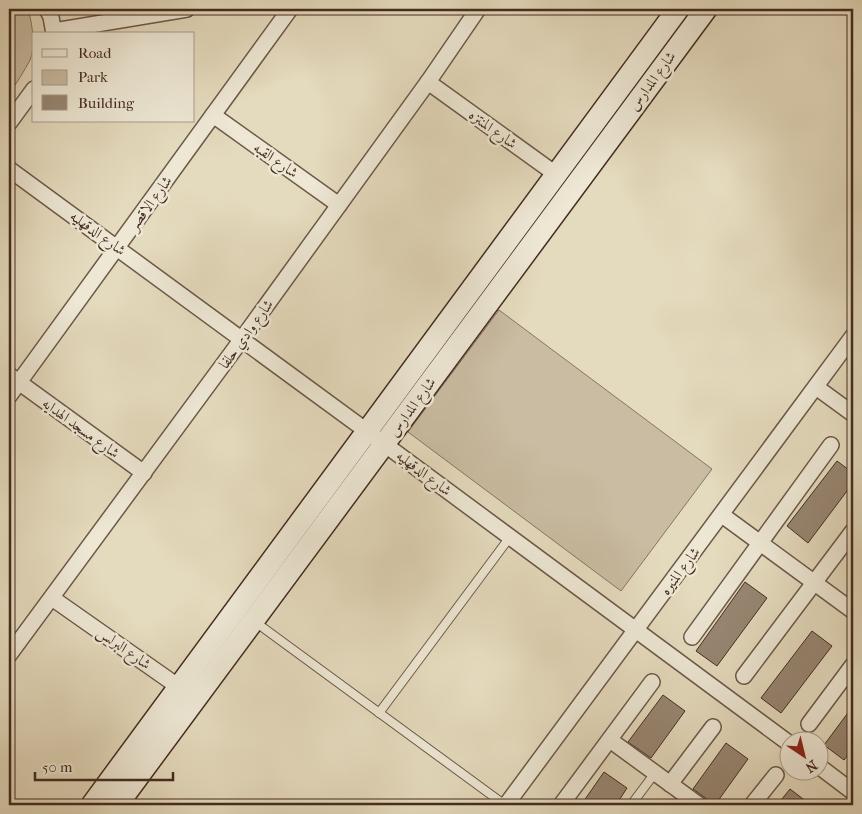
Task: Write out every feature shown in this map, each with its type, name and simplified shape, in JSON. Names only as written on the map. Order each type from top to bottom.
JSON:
[{"type":"main road","name":"شارع المدارس","points":[[92,805],[188,693],[254,620],[376,438],[557,175],[678,9]]},
{"type":"main road","name":"شارع المدارس","points":[[117,805],[188,693],[376,438],[706,9]]},
{"type":"street","points":[[46,9],[54,32],[187,9]]},
{"type":"street","points":[[88,25],[101,9]]},
{"type":"street","name":"شارع الاقصر","points":[[9,396],[14,379],[117,248],[290,9]]},
{"type":"street","name":"شارع وادي حلفا","points":[[9,655],[242,340],[428,82],[478,9]]},
{"type":"street","name":"شارع المنتزه","points":[[428,82],[557,175]]},
{"type":"street","points":[[9,123],[32,92]]},
{"type":"street","name":"شارع القبه","points":[[213,115],[339,205]]},
{"type":"street","name":"شارع الدقهليه","points":[[9,169],[780,737]]},
{"type":"street","name":"شارع المنيره","points":[[506,805],[853,336]]},
{"type":"street","name":"شارع مسجد الهدايه","points":[[14,379],[144,473]]},
{"type":"street","points":[[816,387],[853,414]]},
{"type":"street","points":[[692,637],[831,445]]},
{"type":"street","points":[[722,515],[853,611]]},
{"type":"street","points":[[744,676],[853,531]]},
{"type":"street","name":"شارع البرلس","points":[[52,598],[188,693]]},
{"type":"street","points":[[809,724],[853,665]]},
{"type":"street","points":[[561,805],[652,682]]},
{"type":"street","points":[[670,784],[713,727]]},
{"type":"street","points":[[610,740],[670,784],[682,801],[699,805]]},
{"type":"street","points":[[752,805],[776,775]]},
{"type":"street","points":[[830,775],[853,792]]},
{"type":"lane","points":[[379,713],[510,537]]},
{"type":"lane","points":[[254,620],[506,805]]},
{"type":"lane","points":[[631,805],[655,773]]},
{"type":"green space","points":[[9,9],[28,9],[32,27],[32,55],[9,95]]},
{"type":"green space","points":[[499,310],[712,469],[621,591],[408,432]]},
{"type":"building","points":[[837,461],[853,473],[853,483],[808,543],[787,526]]},
{"type":"building","points":[[745,582],[767,598],[717,666],[696,651]]},
{"type":"building","points":[[812,631],[832,646],[781,713],[761,698]]},
{"type":"building","points":[[663,695],[685,711],[651,758],[628,742]]},
{"type":"building","points":[[853,706],[853,748],[844,760],[830,750],[830,737]]},
{"type":"building","points":[[726,743],[748,759],[715,805],[693,789]]},
{"type":"building","points":[[604,772],[627,788],[616,805],[581,805]]},
{"type":"building","points":[[790,789],[811,805],[777,805]]}]
